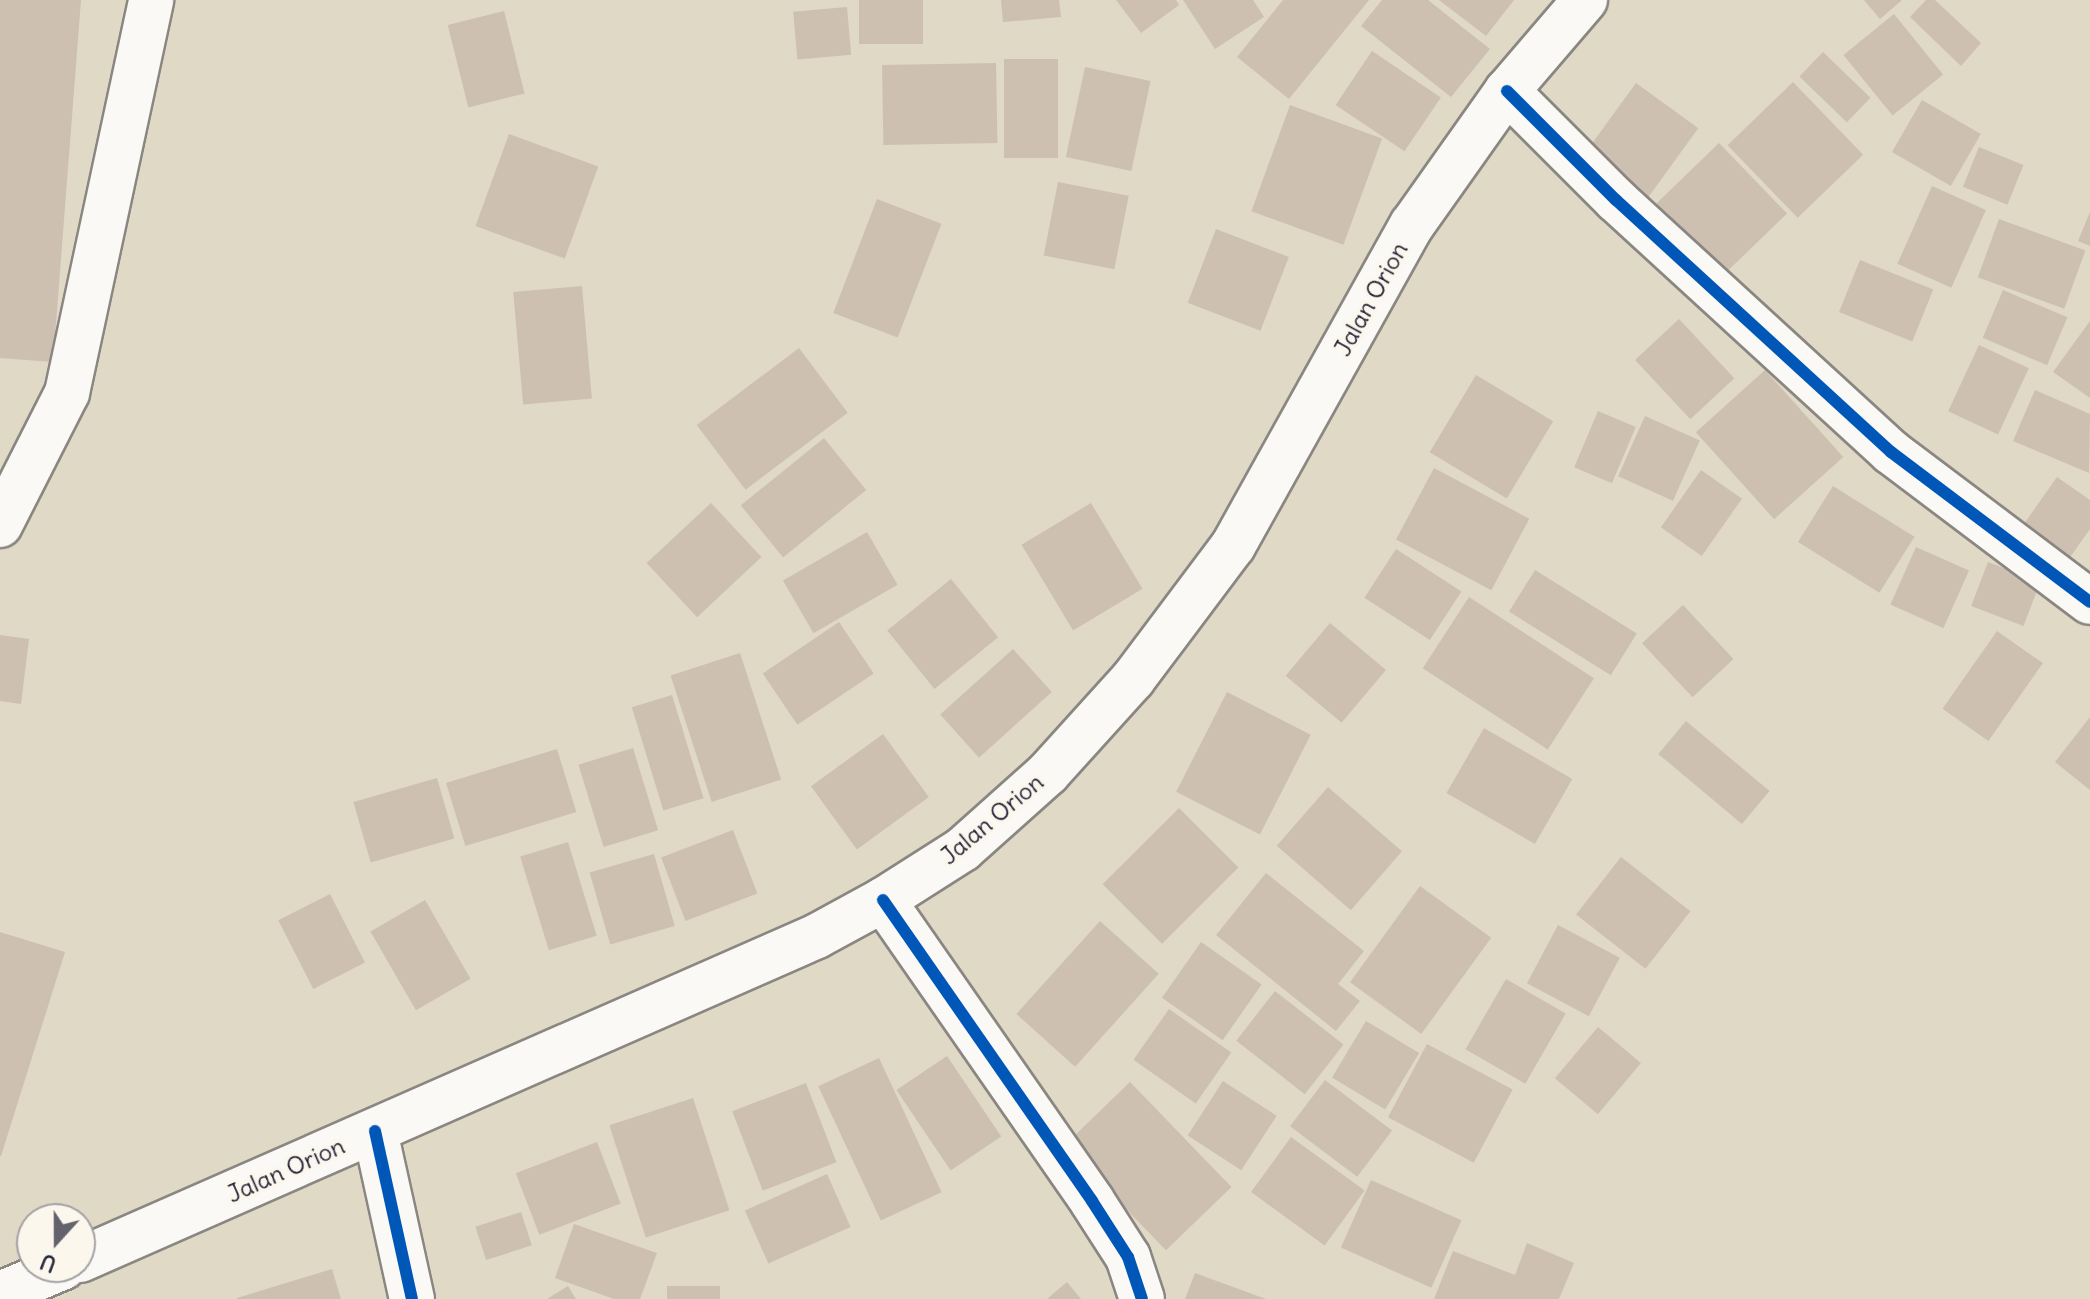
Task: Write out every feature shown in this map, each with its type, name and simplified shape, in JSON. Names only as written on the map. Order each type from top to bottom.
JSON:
[{"type":"main road","points":[[0,525],[67,393],[151,0]]},
{"type":"main road","name":"Jalan Orion","points":[[96,1253],[817,936],[883,900],[963,849],[1048,773],[1133,679],[1233,546],[1412,225],[1507,91],[1585,0]]},
{"type":"main road","points":[[1507,91],[1616,200],[1705,278],[1891,452],[2090,602]]},
{"type":"main road","points":[[883,900],[1092,1201],[1128,1257],[1142,1299]]},
{"type":"main road","points":[[375,1131],[412,1299]]},
{"type":"main road","points":[[0,1294],[26,1283]]},
{"type":"building","points":[[0,0],[81,0],[53,362],[0,358]]},
{"type":"building","points":[[859,0],[923,0],[923,44],[859,44]]},
{"type":"building","points":[[1001,0],[1059,0],[1061,17],[1003,22]]},
{"type":"building","points":[[1116,0],[1176,0],[1179,5],[1141,33]]},
{"type":"building","points":[[1183,0],[1253,0],[1264,17],[1215,49]]},
{"type":"building","points":[[1283,0],[1369,0],[1289,99],[1237,57]]},
{"type":"building","points":[[1382,0],[1428,0],[1490,49],[1451,97],[1361,26]]},
{"type":"building","points":[[1439,0],[1514,0],[1486,36]]},
{"type":"building","points":[[1864,0],[1902,0],[1880,19]]},
{"type":"building","points":[[1926,0],[1935,0],[1981,43],[1961,66],[1910,17]]},
{"type":"building","points":[[847,7],[851,55],[797,60],[793,12]]},
{"type":"building","points":[[504,11],[525,93],[468,108],[448,25]]},
{"type":"building","points":[[1894,14],[1943,75],[1893,116],[1843,55]]},
{"type":"building","points":[[1372,51],[1441,97],[1404,151],[1336,105]]},
{"type":"building","points":[[1823,52],[1870,98],[1847,122],[1799,76]]},
{"type":"building","points":[[1004,59],[1058,59],[1058,158],[1004,158]]},
{"type":"building","points":[[996,63],[997,143],[883,145],[882,65]]},
{"type":"building","points":[[1085,67],[1151,81],[1131,171],[1066,157]]},
{"type":"building","points":[[1793,82],[1863,155],[1798,218],[1728,145]]},
{"type":"building","points":[[1636,83],[1698,128],[1645,201],[1583,156]]},
{"type":"building","points":[[1922,100],[1981,134],[1951,186],[1892,152]]},
{"type":"building","points":[[1290,105],[1382,139],[1343,245],[1251,211]]},
{"type":"building","points":[[509,134],[598,166],[565,259],[475,226]]},
{"type":"building","points":[[1719,143],[1787,213],[1719,279],[1651,209]]},
{"type":"building","points":[[1979,147],[2024,165],[2007,205],[1963,187]]},
{"type":"building","points":[[1058,182],[1129,196],[1114,269],[1044,256]]},
{"type":"building","points":[[1932,186],[1986,210],[1951,288],[1897,264]]},
{"type":"building","points":[[877,199],[941,224],[898,338],[833,313]]},
{"type":"building","points":[[2090,212],[2090,246],[2078,241]]},
{"type":"building","points":[[1999,219],[2085,250],[2064,309],[1978,277]]},
{"type":"building","points":[[1216,229],[1289,257],[1261,331],[1188,303]]},
{"type":"building","points":[[1860,260],[1933,290],[1912,342],[1839,312]]},
{"type":"building","points":[[582,286],[592,399],[523,405],[513,292]]},
{"type":"building","points":[[2003,290],[2067,317],[2047,365],[1983,338]]},
{"type":"building","points":[[1679,319],[1734,378],[1690,419],[1635,360]]},
{"type":"building","points":[[2090,321],[2090,398],[2053,372]]},
{"type":"building","points":[[1979,345],[2029,368],[1998,434],[1948,411]]},
{"type":"building","points":[[799,348],[848,413],[746,490],[697,425]]},
{"type":"building","points":[[1765,370],[1843,457],[1774,519],[1696,432]]},
{"type":"building","points":[[1476,375],[1553,421],[1507,498],[1430,452]]},
{"type":"building","points":[[2035,390],[2090,414],[2089,473],[2013,441]]},
{"type":"building","points":[[1598,411],[1636,427],[1612,483],[1574,467]]},
{"type":"building","points":[[1645,416],[1700,440],[1673,501],[1618,476]]},
{"type":"building","points":[[824,438],[866,490],[783,557],[741,505]]},
{"type":"building","points":[[1434,468],[1529,519],[1491,590],[1396,540]]},
{"type":"building","points":[[1701,470],[1742,499],[1702,556],[1661,527]]},
{"type":"building","points":[[2057,477],[2090,500],[2090,529],[2066,563],[2019,531]]},
{"type":"building","points":[[1833,486],[1914,537],[1879,593],[1798,542]]},
{"type":"building","points":[[711,503],[761,557],[697,617],[647,563]]},
{"type":"building","points":[[1091,503],[1143,589],[1073,630],[1022,545]]},
{"type":"building","points":[[867,532],[898,585],[813,633],[783,580]]},
{"type":"building","points":[[1916,547],[1969,571],[1943,628],[1890,605]]},
{"type":"building","points":[[1396,549],[1461,591],[1430,640],[1364,598]]},
{"type":"building","points":[[1988,562],[2040,582],[2023,626],[1971,606]]},
{"type":"building","points":[[1535,570],[1637,634],[1611,675],[1509,612]]},
{"type":"building","points":[[951,579],[998,637],[934,689],[887,631]]},
{"type":"building","points":[[1469,597],[1594,678],[1548,749],[1423,668]]},
{"type":"building","points":[[1683,605],[1733,659],[1693,697],[1642,643]]},
{"type":"building","points":[[839,622],[874,673],[797,725],[763,673]]},
{"type":"building","points":[[1330,623],[1386,670],[1342,723],[1286,676]]},
{"type":"building","points":[[1997,631],[2043,663],[1988,741],[1943,709]]},
{"type":"building","points":[[0,635],[29,639],[21,704],[0,701]]},
{"type":"building","points":[[1013,649],[1052,692],[979,758],[940,715]]},
{"type":"building","points":[[740,653],[781,779],[712,802],[671,676]]},
{"type":"building","points":[[1227,692],[1311,735],[1260,834],[1176,792]]},
{"type":"building","points":[[672,695],[704,798],[663,811],[632,707]]},
{"type":"building","points":[[2090,717],[2090,790],[2055,762]]},
{"type":"building","points":[[1686,721],[1769,791],[1742,824],[1658,754]]},
{"type":"building","points":[[1484,728],[1572,779],[1535,844],[1446,793]]},
{"type":"building","points":[[883,734],[929,797],[857,849],[811,786]]},
{"type":"building","points":[[633,748],[658,830],[604,847],[578,765]]},
{"type":"building","points":[[557,749],[576,812],[465,846],[446,783]]},
{"type":"building","points":[[437,778],[454,839],[371,863],[353,802]]},
{"type":"building","points":[[1328,787],[1402,851],[1351,910],[1277,846]]},
{"type":"building","points":[[1179,808],[1238,867],[1162,944],[1103,884]]},
{"type":"building","points":[[733,830],[757,893],[685,921],[661,858]]},
{"type":"building","points":[[568,842],[597,936],[549,950],[520,857]]},
{"type":"building","points":[[654,854],[675,926],[610,945],[590,872]]},
{"type":"building","points":[[1621,857],[1690,911],[1645,969],[1576,915]]},
{"type":"building","points":[[1266,873],[1364,951],[1338,984],[1360,1001],[1336,1031],[1216,935]]},
{"type":"building","points":[[1420,886],[1491,938],[1421,1034],[1350,982]]},
{"type":"building","points":[[330,894],[365,963],[313,989],[278,920]]},
{"type":"building","points":[[425,900],[470,979],[416,1010],[370,931]]},
{"type":"building","points":[[1100,921],[1159,974],[1075,1067],[1016,1014]]},
{"type":"building","points":[[1558,925],[1620,958],[1589,1016],[1527,983]]},
{"type":"building","points":[[0,932],[65,952],[1,1156],[0,1156]]},
{"type":"building","points":[[1201,942],[1262,984],[1223,1040],[1162,998]]},
{"type":"building","points":[[1506,979],[1566,1014],[1525,1084],[1466,1049]]},
{"type":"building","points":[[1275,991],[1344,1045],[1305,1094],[1236,1041]]},
{"type":"building","points":[[1169,1009],[1231,1053],[1196,1103],[1133,1060]]},
{"type":"building","points":[[1366,1021],[1419,1053],[1385,1110],[1332,1078]]},
{"type":"building","points":[[1598,1027],[1641,1063],[1598,1114],[1555,1078]]},
{"type":"building","points":[[1427,1044],[1513,1090],[1474,1163],[1388,1117]]},
{"type":"building","points":[[947,1056],[1001,1136],[951,1171],[896,1090]]},
{"type":"building","points":[[879,1058],[942,1192],[881,1220],[818,1086]]},
{"type":"building","points":[[1325,1080],[1392,1131],[1357,1177],[1290,1126]]},
{"type":"building","points":[[1223,1081],[1277,1116],[1241,1170],[1188,1136]]},
{"type":"building","points":[[1130,1082],[1231,1187],[1166,1250],[1065,1145]]},
{"type":"building","points":[[806,1083],[836,1162],[763,1191],[732,1111]]},
{"type":"building","points":[[693,1098],[729,1210],[646,1237],[609,1125]]},
{"type":"building","points":[[1291,1137],[1365,1190],[1325,1246],[1251,1192]]},
{"type":"building","points":[[597,1142],[621,1204],[539,1235],[516,1173]]},
{"type":"building","points":[[827,1174],[851,1227],[768,1264],[745,1211]]},
{"type":"building","points":[[1371,1180],[1461,1220],[1431,1288],[1341,1248]]},
{"type":"building","points":[[521,1212],[532,1245],[486,1260],[475,1227]]},
{"type":"building","points":[[574,1224],[657,1253],[640,1299],[614,1299],[555,1278]]},
{"type":"building","points":[[1527,1243],[1574,1263],[1559,1299],[1434,1299],[1453,1251],[1515,1275]]},
{"type":"building","points":[[332,1269],[341,1299],[237,1299],[237,1298]]},
{"type":"building","points":[[1195,1273],[1266,1299],[1185,1299]]},
{"type":"building","points":[[1067,1282],[1081,1299],[1047,1299]]},
{"type":"building","points":[[568,1286],[576,1299],[547,1299]]},
{"type":"building","points":[[667,1286],[720,1286],[720,1299],[667,1299]]},
{"type":"cycle path","points":[[1507,91],[1616,200],[1891,452],[2090,602]]},
{"type":"cycle path","points":[[883,900],[1092,1201],[1128,1257],[1142,1299]]},
{"type":"cycle path","points":[[375,1131],[412,1299]]}]
